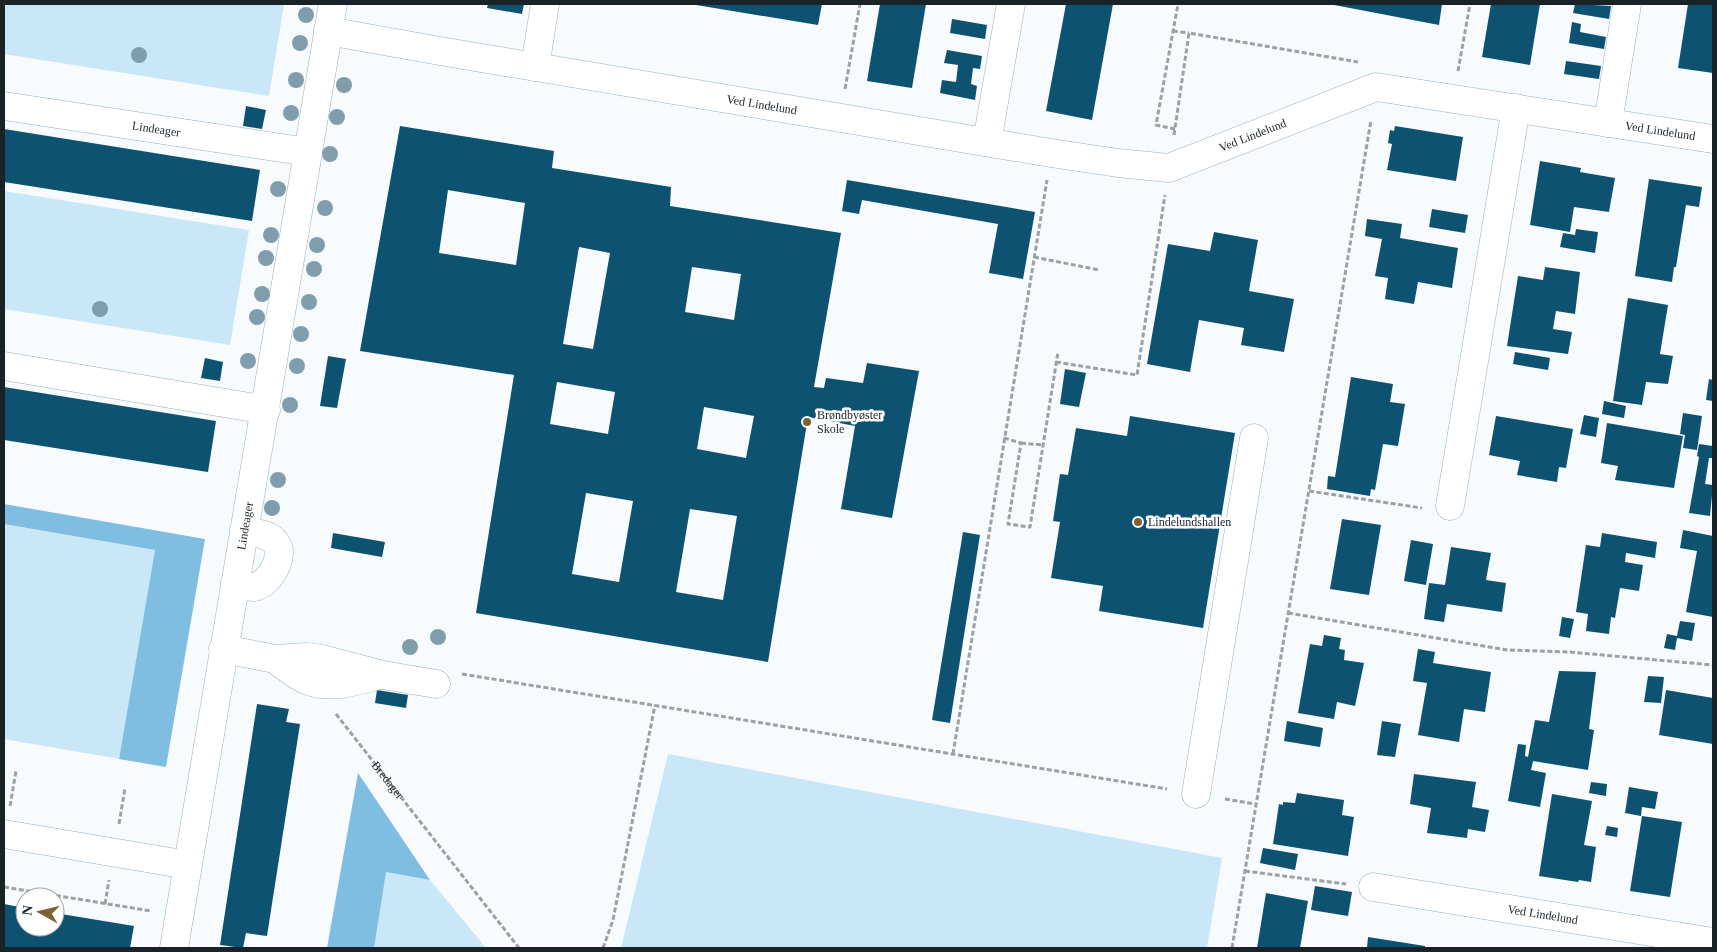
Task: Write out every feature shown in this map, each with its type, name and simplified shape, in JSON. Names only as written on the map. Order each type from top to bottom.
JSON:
[{"type":"street","name":"Lindeager","points":[[223,649],[266,410],[333,4]]},
{"type":"street","points":[[535,67],[545,4]]},
{"type":"street","points":[[987,142],[1011,4]]},
{"type":"street","name":"Ved Lindelund","points":[[1608,123],[1628,4]]},
{"type":"street","name":"Ved Lindelund","points":[[328,31],[987,142],[1118,163],[1169,168],[1376,88],[1713,139]]},
{"type":"street","name":"Lindeager","points":[[4,106],[308,152]]},
{"type":"street","points":[[1450,506],[1516,108]]},
{"type":"street","points":[[4,366],[266,410]]},
{"type":"street","points":[[1196,794],[1254,438]]},
{"type":"street","points":[[235,584],[254,587],[262,583],[271,573],[280,550],[273,540],[263,534],[244,530]]},
{"type":"street","points":[[174,948],[223,649],[275,659],[305,680],[318,683],[337,685],[383,675],[436,684]]},
{"type":"street","points":[[4,834],[188,865]]},
{"type":"street","name":"Ved Lindelund","points":[[1373,887],[1713,942]]},
{"type":"path","points":[[840,118],[860,4]]},
{"type":"path","points":[[1175,129],[1156,125],[1178,4]]},
{"type":"path","points":[[1453,99],[1470,4]]},
{"type":"path","points":[[1173,31],[1189,33]]},
{"type":"path","points":[[1232,948],[1376,88]]},
{"type":"path","points":[[953,754],[1044,196]]},
{"type":"path","points":[[1034,257],[1099,270]]},
{"type":"path","points":[[1021,443],[1008,524],[1030,527],[1058,352]]},
{"type":"path","points":[[1004,438],[1021,443],[1043,445]]},
{"type":"path","points":[[1309,491],[1439,511],[1450,506]]},
{"type":"path","points":[[1288,614],[1507,650],[1569,652],[1713,665]]},
{"type":"path","points":[[436,684],[451,672],[1255,804]]},
{"type":"path","points":[[603,948],[613,920],[655,705]]},
{"type":"path","name":"Bredager","points":[[335,712],[519,948]]},
{"type":"path","points":[[1245,872],[1373,887]]},
{"type":"path","points":[[4,887],[179,916]]},
{"type":"shaded area","points":[[4,4],[284,4],[269,96],[4,54]]},
{"type":"shaded area","points":[[4,191],[249,230],[230,345],[4,309]]},
{"type":"shaded area","points":[[4,504],[205,539],[166,767],[119,759],[155,550],[4,524]]},
{"type":"shaded area","points":[[4,524],[155,550],[119,759],[4,739]]},
{"type":"shaded area","points":[[668,754],[1222,858],[1207,948],[621,948]]},
{"type":"shaded area","points":[[358,773],[430,880],[386,872],[374,948],[327,948]]},
{"type":"shaded area","points":[[385,872],[430,880],[486,948],[374,948]]},
{"type":"building","points":[[488,4],[524,4],[522,14],[487,8]]},
{"type":"building","points":[[690,4],[822,4],[818,25]]},
{"type":"building","points":[[880,4],[926,4],[912,88],[867,81]]},
{"type":"building","points":[[1066,4],[1113,4],[1092,120],[1046,111]]},
{"type":"building","points":[[1329,4],[1442,4],[1439,25]]},
{"type":"building","points":[[1491,4],[1540,4],[1530,65],[1482,57]]},
{"type":"building","points":[[1575,4],[1611,6],[1609,19],[1573,13]]},
{"type":"building","points":[[1688,4],[1713,4],[1713,73],[1678,68]]},
{"type":"building","points":[[952,19],[987,25],[985,39],[950,33]]},
{"type":"building","points":[[1572,22],[1581,24],[1580,32],[1606,37],[1604,49],[1569,43]]},
{"type":"building","points":[[947,50],[982,56],[980,69],[973,68],[971,84],[977,86],[975,100],[940,93],[942,80],[956,82],[958,65],[944,63]]},
{"type":"building","points":[[1566,61],[1601,66],[1599,79],[1564,74]]},
{"type":"building","points":[[246,106],[266,110],[262,129],[243,126]]},
{"type":"building","points":[[400,126],[554,151],[552,168],[671,187],[670,206],[841,233],[814,387],[824,388],[826,378],[863,383],[867,363],[919,371],[892,518],[841,509],[855,426],[808,417],[768,662],[476,613],[514,375],[360,351]],"holes":[[[448,190],[525,203],[516,265],[439,253]],[[579,247],[610,253],[593,349],[563,344]],[[692,267],[741,274],[734,320],[685,312]],[[557,382],[615,392],[608,434],[550,424]],[[704,407],[754,416],[746,458],[697,449]],[[586,493],[633,501],[619,582],[572,574]],[[690,509],[737,516],[723,600],[676,592]]]},
{"type":"building","points":[[1395,126],[1463,137],[1456,181],[1387,170],[1392,144],[1388,143],[1390,130],[1394,131]]},
{"type":"building","points":[[4,129],[260,170],[252,221],[4,182]]},
{"type":"building","points":[[1540,161],[1581,168],[1580,172],[1615,178],[1609,212],[1574,207],[1570,232],[1530,225]]},
{"type":"building","points":[[1649,179],[1702,187],[1699,207],[1686,205],[1672,282],[1635,276]]},
{"type":"building","points":[[847,180],[1035,212],[1023,279],[989,273],[998,224],[862,200],[859,214],[842,211]]},
{"type":"building","points":[[1432,209],[1468,215],[1465,233],[1429,227]]},
{"type":"building","points":[[1367,219],[1402,224],[1400,238],[1458,248],[1452,288],[1418,282],[1414,304],[1385,299],[1388,278],[1375,276],[1382,239],[1365,236]]},
{"type":"building","points":[[1576,229],[1598,232],[1595,253],[1560,247],[1563,233],[1575,235]]},
{"type":"building","points":[[1214,232],[1258,240],[1249,291],[1294,299],[1284,352],[1241,345],[1244,328],[1199,320],[1190,372],[1147,364],[1168,244],[1210,251]]},
{"type":"building","points":[[1545,267],[1580,272],[1575,314],[1556,311],[1553,329],[1572,332],[1568,354],[1507,346],[1518,276],[1543,280]]},
{"type":"building","points":[[1628,298],[1668,305],[1660,354],[1673,356],[1668,384],[1646,382],[1642,405],[1613,401]]},
{"type":"building","points":[[1515,352],[1550,358],[1548,370],[1513,364]]},
{"type":"building","points":[[328,356],[346,359],[337,408],[320,406]]},
{"type":"building","points":[[205,358],[223,362],[220,381],[201,378]]},
{"type":"building","points":[[1065,369],[1086,373],[1079,407],[1060,404]]},
{"type":"building","points":[[1351,377],[1393,384],[1390,402],[1405,404],[1398,446],[1383,444],[1375,490],[1371,489],[1370,496],[1327,489],[1328,476],[1335,477]]},
{"type":"building","points":[[1709,379],[1713,380],[1713,401],[1706,400]]},
{"type":"building","points":[[4,387],[216,421],[208,472],[4,440]]},
{"type":"building","points":[[1604,401],[1626,406],[1624,418],[1602,414]]},
{"type":"building","points":[[1683,413],[1702,416],[1697,450],[1683,448],[1685,435],[1680,434]]},
{"type":"building","points":[[1584,415],[1599,418],[1596,437],[1580,434]]},
{"type":"building","name":"Lindelundshallen","points":[[1130,416],[1235,433],[1203,628],[1099,611],[1103,586],[1051,578],[1060,522],[1053,521],[1060,474],[1068,475],[1076,428],[1127,436]]},
{"type":"building","points":[[1496,416],[1573,429],[1566,468],[1559,467],[1557,482],[1517,475],[1520,461],[1489,455]]},
{"type":"building","points":[[1607,423],[1683,436],[1674,488],[1615,480],[1618,466],[1601,463]]},
{"type":"building","points":[[1699,444],[1713,446],[1713,458],[1709,458],[1705,484],[1713,485],[1710,516],[1689,513],[1699,457],[1697,456]]},
{"type":"building","points":[[1342,519],[1381,525],[1369,595],[1330,589]]},
{"type":"building","points":[[1683,530],[1713,536],[1713,617],[1686,612],[1697,551],[1680,548]]},
{"type":"building","points":[[963,532],[980,535],[950,723],[932,720]]},
{"type":"building","points":[[333,533],[385,542],[382,557],[331,548]]},
{"type":"building","points":[[1602,533],[1657,542],[1655,558],[1626,553],[1625,562],[1643,565],[1639,591],[1620,588],[1615,618],[1611,617],[1609,634],[1586,631],[1588,614],[1576,612],[1586,545],[1600,547]]},
{"type":"building","points":[[1411,540],[1433,544],[1426,585],[1404,581]]},
{"type":"building","points":[[1451,547],[1491,553],[1486,580],[1506,583],[1502,612],[1447,604],[1444,622],[1424,619],[1429,583],[1445,585]]},
{"type":"building","points":[[1562,617],[1574,619],[1570,638],[1559,636]]},
{"type":"building","points":[[1680,621],[1695,623],[1692,641],[1677,638],[1675,650],[1664,648],[1667,634],[1677,636]]},
{"type":"building","points":[[1324,635],[1341,638],[1339,649],[1345,650],[1344,660],[1364,663],[1355,706],[1337,702],[1334,719],[1298,713],[1310,644],[1322,646]]},
{"type":"building","points":[[1418,649],[1435,652],[1433,663],[1491,672],[1485,712],[1464,709],[1459,742],[1418,735],[1427,683],[1413,681]]},
{"type":"building","points":[[1559,671],[1596,672],[1589,729],[1594,730],[1588,770],[1533,761],[1531,770],[1546,773],[1540,807],[1508,801],[1518,744],[1526,745],[1525,756],[1528,757],[1535,720],[1549,722]]},
{"type":"building","points":[[1648,676],[1664,677],[1661,703],[1644,702]]},
{"type":"building","points":[[377,690],[408,695],[406,708],[375,703]]},
{"type":"building","points":[[1666,690],[1713,698],[1713,744],[1659,735]]},
{"type":"building","points":[[257,704],[289,709],[286,722],[300,724],[267,936],[246,933],[243,948],[220,945]]},
{"type":"building","points":[[1287,721],[1323,728],[1320,747],[1284,741]]},
{"type":"building","points":[[1382,721],[1401,724],[1395,757],[1377,755]]},
{"type":"building","points":[[1414,774],[1476,782],[1472,807],[1489,810],[1485,832],[1468,829],[1467,838],[1427,833],[1431,808],[1410,804]]},
{"type":"building","points":[[1591,782],[1607,784],[1606,796],[1589,793]]},
{"type":"building","points":[[1629,787],[1658,792],[1655,809],[1642,807],[1641,816],[1625,813]]},
{"type":"building","points":[[1297,793],[1344,800],[1342,815],[1354,817],[1348,856],[1273,844],[1279,804],[1283,805],[1283,802],[1295,803]]},
{"type":"building","points":[[1552,794],[1592,801],[1584,845],[1596,847],[1591,882],[1539,876]]},
{"type":"building","points":[[1642,816],[1682,822],[1670,897],[1630,891]]},
{"type":"building","points":[[1607,826],[1618,828],[1617,837],[1605,835]]},
{"type":"building","points":[[1263,848],[1298,854],[1295,870],[1260,863]]},
{"type":"building","points":[[1315,886],[1352,892],[1348,916],[1311,910]]},
{"type":"building","points":[[1266,893],[1308,901],[1300,948],[1257,948]]},
{"type":"building","points":[[4,904],[15,906],[15,937],[65,937],[65,915],[134,926],[130,948],[4,948]]},
{"type":"building","points":[[1368,937],[1425,946],[1425,948],[1367,948]]},
{"type":"place","name":"Brøndbyøster Skole","points":[[807,422]]},
{"type":"place","name":"Lindelundshallen","points":[[1138,522]]}]
